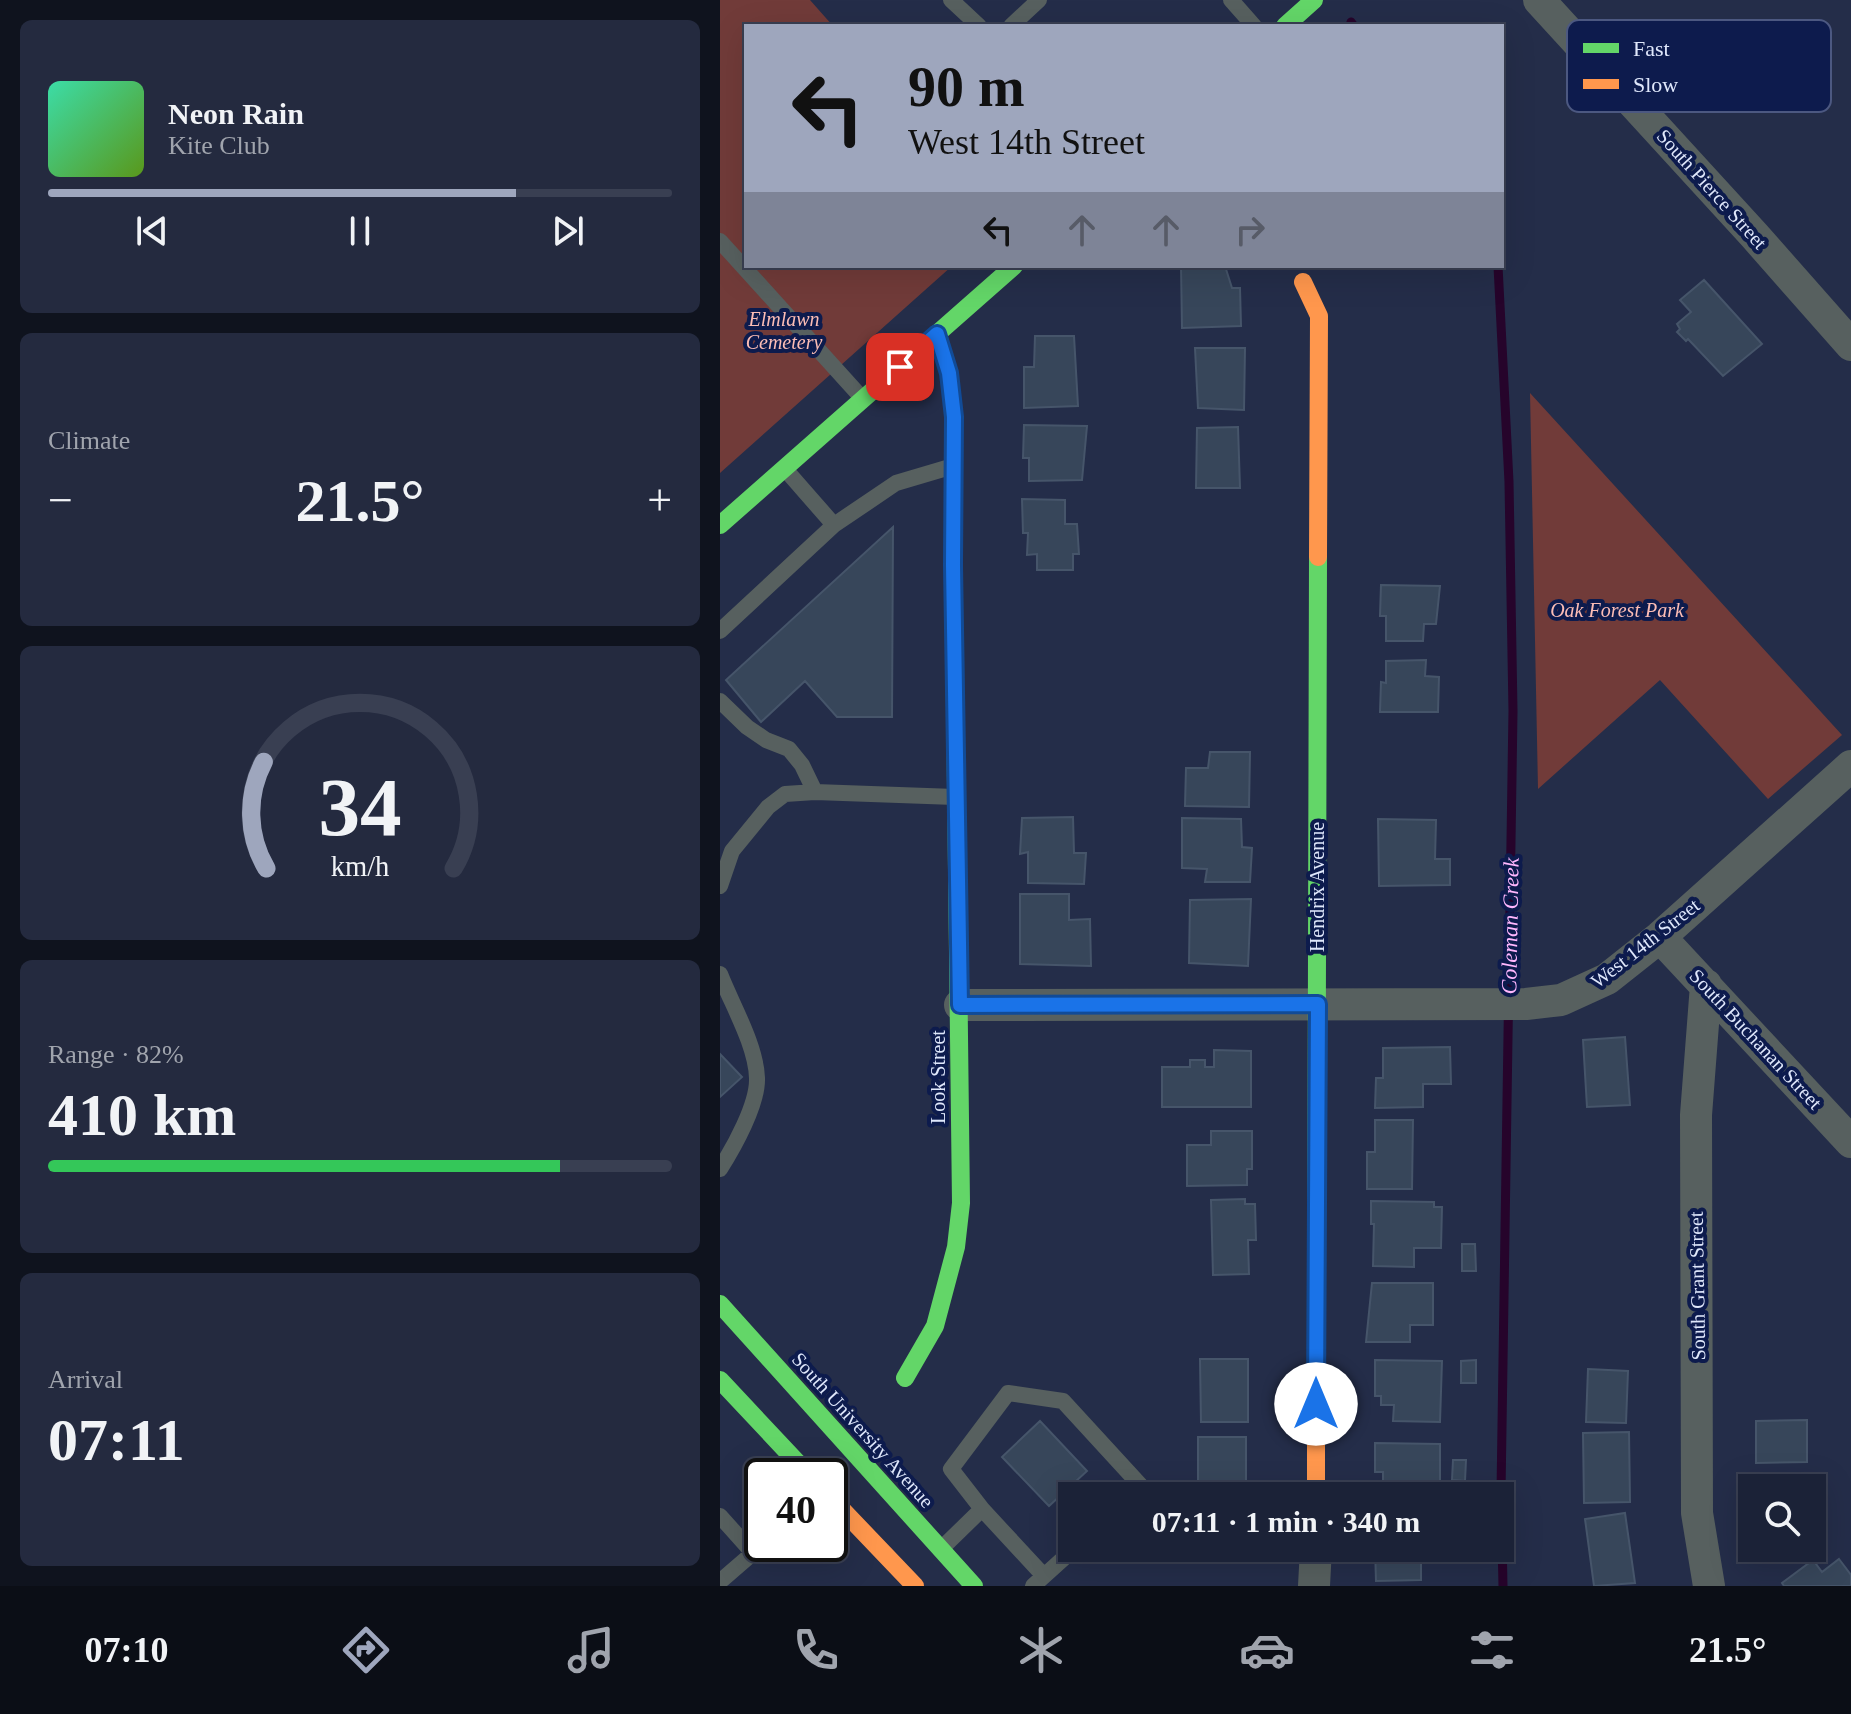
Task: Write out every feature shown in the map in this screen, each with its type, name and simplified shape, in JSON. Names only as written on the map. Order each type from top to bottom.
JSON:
[{"type":"street","points":[[1287,24],[1314,0]]},
{"type":"street","name":"South Pierce Street","points":[[1539,0],[1567,31]]},
{"type":"street","name":"South Pierce Street","points":[[1641,112],[1851,345]]},
{"type":"street","points":[[720,525],[1012,268]]},
{"type":"street","name":"Hendrix Avenue","points":[[1303,282],[1319,316],[1316,1482]]},
{"type":"street","name":"Look Street","points":[[905,1378],[935,1326],[956,1247],[961,1203],[953,536],[956,465],[949,373],[937,334]]},
{"type":"street","name":"West 14th Street","points":[[960,1005],[1526,1004],[1561,1000],[1607,979],[1660,937],[1851,766]]},
{"type":"street","name":"South Buchanan Street","points":[[1660,937],[1851,1142]]},
{"type":"street","name":"South Grant Street","points":[[1706,985],[1696,1115],[1697,1513],[1709,1586]]},
{"type":"street","name":"South University Avenue","points":[[720,1304],[974,1586]]},
{"type":"street","points":[[720,1380],[793,1458]]},
{"type":"street","points":[[848,1516],[915,1586]]},
{"type":"street","points":[[1314,1586],[1315,1562]]},
{"type":"lane","points":[[951,0],[977,24]]},
{"type":"lane","points":[[1013,24],[1039,0]]},
{"type":"lane","points":[[1231,0],[1252,24]]},
{"type":"lane","points":[[720,241],[744,268]]},
{"type":"lane","points":[[744,268],[863,399]]},
{"type":"lane","points":[[720,631],[834,525],[896,483],[956,465]]},
{"type":"lane","points":[[785,468],[834,525]]},
{"type":"lane","points":[[720,701],[747,727],[766,740],[789,749],[802,765],[815,792]]},
{"type":"lane","points":[[720,886],[732,851],[768,807],[785,794],[815,792],[955,797]]},
{"type":"lane","points":[[720,974],[754,1055],[758,1081],[747,1117],[720,1169]]},
{"type":"lane","points":[[1060,1562],[1039,1581],[951,1469],[1008,1393],[1063,1401],[1137,1482]]},
{"type":"lane","points":[[941,1549],[982,1509]]},
{"type":"lane","points":[[720,1516],[744,1536]]},
{"type":"lane","points":[[723,1579],[744,1560]]},
{"type":"green space","name":"Elmlawn Cemetery","points":[[720,0],[810,0],[831,24],[744,24],[744,268],[950,268],[720,473]]},
{"type":"green space","name":"Oak Forest Park","points":[[1530,393],[1842,735],[1768,799],[1660,680],[1538,789]]},
{"type":"building","points":[[1181,268],[1226,268],[1232,288],[1240,288],[1241,326],[1182,328]]},
{"type":"building","points":[[1704,280],[1762,344],[1723,376],[1688,339],[1686,341],[1677,332],[1680,329],[1677,324],[1691,312],[1680,300]]},
{"type":"building","points":[[1035,336],[1074,336],[1078,406],[1024,408],[1024,367],[1034,367]]},
{"type":"building","points":[[1195,348],[1245,348],[1244,410],[1198,408]]},
{"type":"building","points":[[1024,425],[1087,426],[1082,480],[1029,481],[1029,458],[1023,458]]},
{"type":"building","points":[[1238,427],[1240,488],[1196,488],[1197,428]]},
{"type":"building","points":[[1022,499],[1065,500],[1065,524],[1077,524],[1079,554],[1073,554],[1073,570],[1037,570],[1037,554],[1027,555],[1028,533],[1023,533]]},
{"type":"building","points":[[893,527],[892,717],[837,717],[805,681],[761,722],[726,680]]},
{"type":"building","points":[[1381,585],[1440,586],[1436,624],[1424,624],[1423,641],[1386,641],[1386,616],[1380,616]]},
{"type":"building","points":[[1426,660],[1425,676],[1439,677],[1438,712],[1380,712],[1381,682],[1386,683],[1386,661]]},
{"type":"building","points":[[1210,752],[1250,752],[1249,807],[1185,806],[1186,768],[1208,768]]},
{"type":"building","points":[[1073,817],[1074,853],[1086,853],[1084,884],[1028,883],[1028,852],[1020,854],[1022,818]]},
{"type":"building","points":[[1182,818],[1241,819],[1242,847],[1252,848],[1250,882],[1205,882],[1207,869],[1182,868]]},
{"type":"building","points":[[1378,819],[1436,820],[1435,859],[1450,859],[1450,885],[1379,886]]},
{"type":"building","points":[[1020,894],[1069,894],[1069,920],[1090,919],[1091,966],[1020,964]]},
{"type":"building","points":[[1251,899],[1248,966],[1189,963],[1190,900]]},
{"type":"building","points":[[1625,1037],[1630,1105],[1587,1107],[1583,1040]]},
{"type":"building","points":[[1450,1047],[1451,1084],[1423,1084],[1423,1107],[1375,1108],[1376,1078],[1383,1078],[1383,1048]]},
{"type":"building","points":[[1214,1050],[1251,1051],[1251,1107],[1162,1107],[1162,1067],[1190,1067],[1190,1060],[1205,1060],[1205,1067],[1214,1067]]},
{"type":"building","points":[[720,1054],[742,1077],[720,1097]]},
{"type":"building","points":[[1375,1120],[1413,1120],[1412,1189],[1367,1189],[1367,1152],[1375,1152]]},
{"type":"building","points":[[1211,1131],[1252,1131],[1252,1169],[1247,1169],[1247,1185],[1187,1186],[1187,1145],[1211,1145]]},
{"type":"building","points":[[1245,1199],[1245,1204],[1255,1204],[1256,1240],[1248,1240],[1249,1274],[1213,1275],[1211,1200]]},
{"type":"building","points":[[1371,1201],[1434,1202],[1434,1207],[1442,1207],[1441,1248],[1414,1248],[1414,1267],[1373,1266]]},
{"type":"building","points":[[1462,1244],[1475,1244],[1476,1271],[1462,1271]]},
{"type":"building","points":[[1372,1283],[1433,1283],[1433,1325],[1410,1325],[1410,1342],[1366,1342]]},
{"type":"building","points":[[1200,1359],[1248,1359],[1248,1422],[1201,1422]]},
{"type":"building","points":[[1375,1360],[1442,1361],[1440,1422],[1393,1421],[1394,1405],[1381,1405],[1381,1396],[1375,1396]]},
{"type":"building","points":[[1476,1360],[1476,1383],[1461,1383],[1461,1361]]},
{"type":"building","points":[[1588,1369],[1628,1371],[1626,1423],[1586,1422]]},
{"type":"building","points":[[1807,1420],[1807,1462],[1756,1463],[1756,1421]]},
{"type":"building","points":[[1040,1421],[1087,1471],[1075,1482],[1058,1482],[1058,1498],[1049,1506],[1002,1457]]},
{"type":"building","points":[[1629,1432],[1630,1502],[1584,1503],[1583,1433]]},
{"type":"building","points":[[1198,1437],[1246,1437],[1246,1482],[1198,1482]]},
{"type":"building","points":[[1375,1443],[1440,1444],[1440,1482],[1383,1482],[1383,1472],[1375,1472]]},
{"type":"building","points":[[1453,1460],[1466,1460],[1465,1481],[1452,1480]]},
{"type":"building","points":[[1625,1513],[1635,1583],[1594,1586],[1585,1519]]},
{"type":"building","points":[[1839,1559],[1851,1575],[1851,1586],[1784,1586],[1782,1583],[1810,1562],[1814,1562],[1822,1572]]},
{"type":"building","points":[[1375,1562],[1421,1562],[1421,1580],[1376,1581]]},
{"type":"waterway","name":"Coleman Creek","points":[[1498,268],[1509,482],[1513,711],[1501,1492],[1503,1586]]},
{"type":"traffic: fast","points":[[1287,24],[1314,0]]},
{"type":"traffic: fast","points":[[720,525],[1012,268]]},
{"type":"traffic: fast","points":[[905,1378],[935,1326],[956,1247],[961,1203],[954,417],[949,373],[937,334]]},
{"type":"traffic: fast","points":[[1316,1353],[1318,557]]},
{"type":"traffic: fast","points":[[720,1304],[974,1586]]},
{"type":"traffic: fast","points":[[720,1380],[793,1458]]},
{"type":"traffic: slow","points":[[1303,282],[1319,316],[1318,557]]},
{"type":"traffic: slow","points":[[1316,1353],[1316,1482]]},
{"type":"traffic: slow","points":[[848,1516],[915,1586]]},
{"type":"route","points":[[900,367],[937,334],[949,373],[956,465],[953,565],[960,1005],[1318,1004],[1316,1404]]}]
